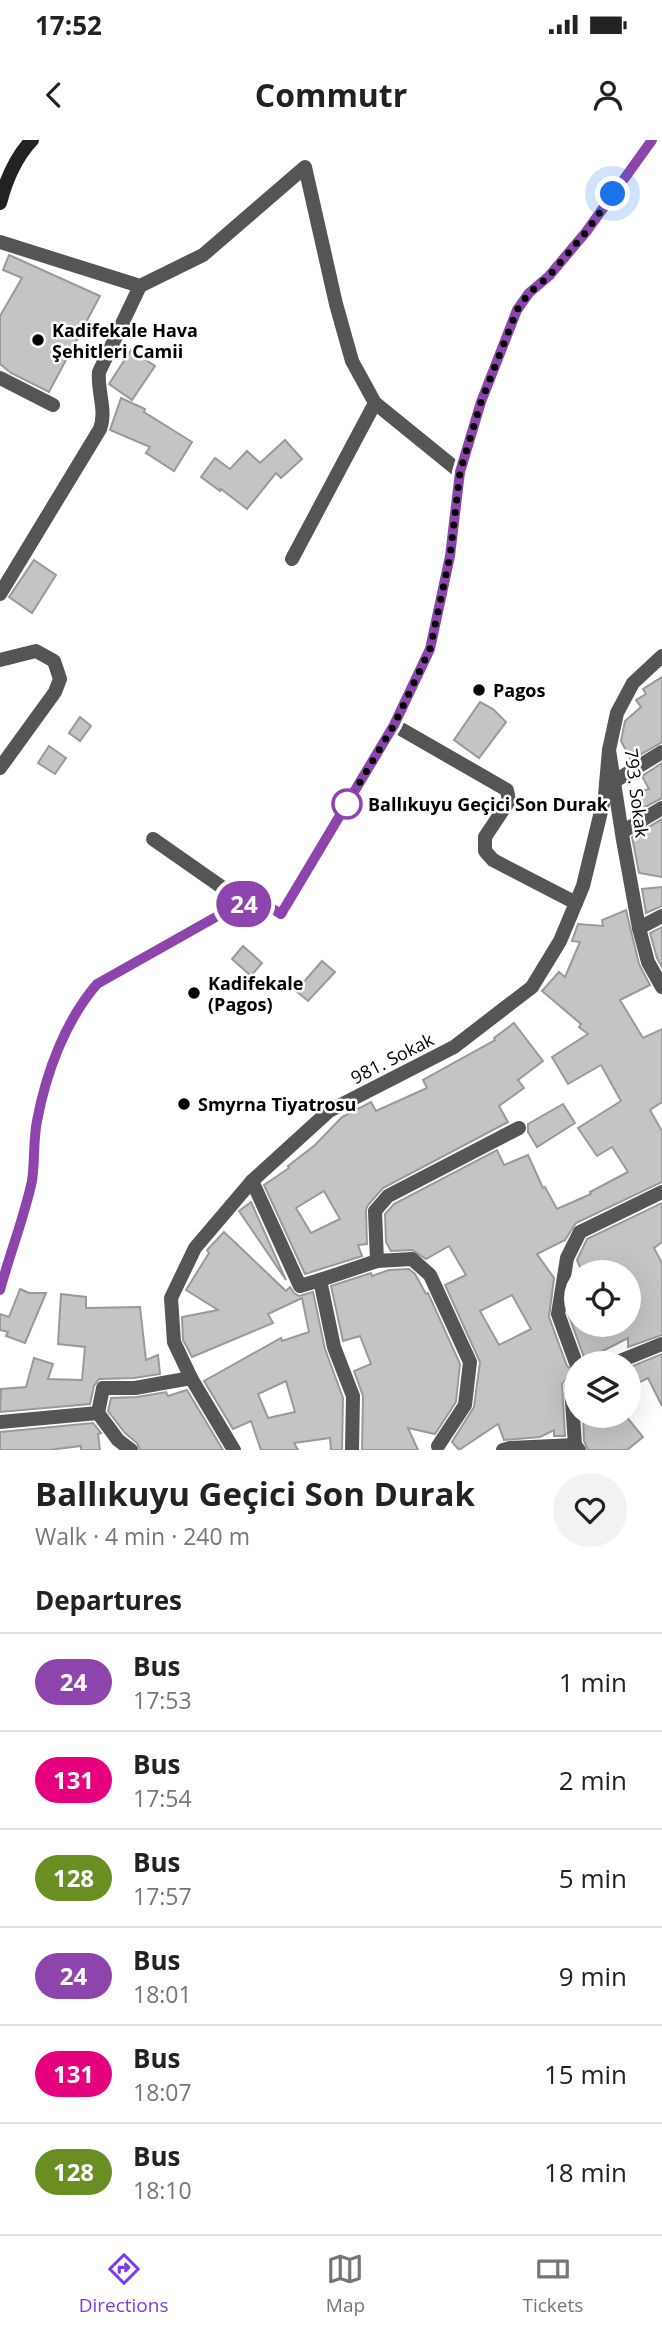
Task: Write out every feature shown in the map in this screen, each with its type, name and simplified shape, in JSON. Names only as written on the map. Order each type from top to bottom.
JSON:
[{"type":"main road","points":[[0,203],[6,180],[32,140]]},
{"type":"street","points":[[1,1281],[25,1208],[32,1177],[36,1123],[45,1090],[69,1025],[83,1000],[97,984],[230,909],[246,904],[267,904],[281,914],[394,725],[430,649],[450,556],[460,472],[481,402],[517,310],[529,293],[549,276],[586,232],[652,140]]},
{"type":"street","points":[[0,594],[100,429],[103,413],[97,385],[99,372],[140,286],[203,255],[305,167],[336,304],[352,361],[375,403],[460,472]]},
{"type":"street","points":[[0,242],[140,286]]},
{"type":"street","points":[[0,378],[53,405]]},
{"type":"street","points":[[292,559],[375,403]]},
{"type":"street","points":[[0,660],[36,651],[54,662],[60,678],[55,692],[0,768]]},
{"type":"street","name":"793. Sokak","points":[[662,656],[633,683],[617,713],[610,750],[639,928],[648,962],[662,987]]},
{"type":"street","points":[[394,725],[507,790],[509,801],[485,837],[485,851],[493,860],[576,903]]},
{"type":"street","name":"981. Sokak","points":[[234,1450],[191,1378],[174,1342],[171,1298],[195,1248],[252,1181],[329,1111],[454,1047],[532,987],[560,941],[591,858],[605,795],[610,750]]},
{"type":"street","points":[[615,781],[662,752]]},
{"type":"street","points":[[622,832],[662,808]]},
{"type":"street","points":[[153,839],[246,904]]},
{"type":"street","points":[[639,928],[662,916]]},
{"type":"street","points":[[377,1261],[375,1211],[388,1196],[519,1128]]},
{"type":"street","points":[[252,1181],[300,1286],[377,1261],[412,1259],[430,1275],[470,1362],[465,1405],[438,1449]]},
{"type":"street","points":[[572,1351],[558,1314],[567,1258],[580,1232],[662,1192]]},
{"type":"street","points":[[320,1280],[334,1347],[353,1396],[352,1450]]},
{"type":"street","points":[[641,1352],[662,1344]]},
{"type":"street","points":[[131,1450],[118,1440],[98,1413],[103,1388],[135,1388],[191,1378]]},
{"type":"street","points":[[0,1422],[98,1413]]},
{"type":"street","points":[[503,1450],[577,1447],[575,1428]]},
{"type":"building","name":"Kadifekale Hava Şehitleri Camii","points":[[9,255],[100,296],[49,392],[11,373],[0,364],[0,316],[22,278],[3,270]]},
{"type":"building","points":[[131,350],[155,366],[132,400],[109,384]]},
{"type":"building","points":[[121,398],[145,409],[144,412],[192,442],[174,471],[146,453],[150,447],[110,430]]},
{"type":"building","points":[[285,440],[302,459],[281,478],[276,473],[247,509],[201,477],[215,458],[230,469],[247,451],[260,463]]},
{"type":"building","points":[[34,560],[56,575],[32,613],[9,597]]},
{"type":"building","points":[[662,677],[662,742],[631,760],[621,741],[625,721],[641,707],[636,700],[646,694],[643,689]]},
{"type":"building","points":[[480,702],[493,709],[506,722],[479,758],[454,740]]},
{"type":"building","points":[[80,717],[91,726],[80,741],[69,733]]},
{"type":"building","points":[[49,746],[66,758],[55,774],[38,763]]},
{"type":"building","points":[[662,763],[662,798],[636,812],[632,793],[649,789],[642,776]]},
{"type":"building","points":[[662,819],[662,877],[639,873],[632,837]]},
{"type":"building","points":[[662,887],[662,906],[646,913],[642,889]]},
{"type":"building","points":[[626,910],[639,964],[650,985],[620,1000],[643,1038],[662,1029],[662,1102],[650,1110],[662,1131],[662,1182],[576,1223],[565,1240],[537,1254],[554,1278],[549,1317],[564,1358],[562,1384],[565,1436],[554,1436],[554,1430],[540,1437],[504,1440],[498,1424],[459,1450],[452,1442],[474,1407],[480,1362],[445,1285],[466,1275],[449,1246],[426,1259],[412,1250],[391,1251],[386,1242],[385,1214],[394,1204],[497,1150],[504,1165],[528,1155],[543,1188],[545,1187],[557,1209],[591,1194],[590,1192],[628,1172],[612,1147],[597,1156],[578,1128],[621,1101],[601,1065],[568,1084],[552,1057],[588,1034],[579,1027],[581,1024],[542,991],[559,972],[565,977],[580,942],[572,941],[578,924],[603,926],[602,920]],"holes":[[[512,1295],[531,1329],[499,1345],[480,1311]]]},
{"type":"building","points":[[662,927],[662,967],[650,933]]},
{"type":"building","points":[[243,946],[262,963],[251,976],[232,959]]},
{"type":"building","points":[[322,961],[335,972],[308,1001],[296,991]]},
{"type":"building","points":[[514,1023],[543,1061],[518,1080],[524,1088],[499,1106],[508,1122],[383,1188],[366,1210],[367,1244],[358,1245],[362,1256],[305,1274],[264,1185],[289,1168],[288,1166],[315,1145],[342,1117],[371,1102],[376,1111],[427,1088],[423,1080],[495,1040],[494,1038]],"holes":[[[324,1191],[340,1219],[311,1233],[296,1208]]]},
{"type":"building","points":[[563,1104],[575,1123],[537,1147],[528,1132],[528,1124]]},
{"type":"building","points":[[251,1202],[286,1280],[239,1211]]},
{"type":"building","points":[[662,1203],[662,1242],[654,1248],[662,1263],[662,1335],[628,1347],[628,1338],[603,1351],[582,1351],[577,1337],[641,1337],[641,1260],[577,1260],[587,1239]]},
{"type":"building","points":[[224,1232],[286,1291],[290,1287],[299,1296],[313,1292],[325,1349],[343,1398],[342,1450],[331,1450],[330,1438],[294,1443],[298,1450],[261,1450],[251,1421],[233,1429],[204,1381],[281,1338],[282,1341],[309,1332],[302,1298],[268,1314],[273,1323],[192,1357],[183,1340],[182,1317],[218,1310],[186,1290],[209,1253],[207,1250]],"holes":[[[286,1381],[295,1412],[268,1418],[258,1394]]]},
{"type":"building","points":[[409,1269],[415,1274],[426,1294],[428,1293],[460,1364],[456,1402],[435,1434],[408,1428],[418,1450],[362,1450],[363,1396],[354,1371],[371,1364],[360,1336],[343,1341],[331,1286],[371,1273],[372,1276],[389,1270]]},
{"type":"building","points":[[20,1289],[29,1293],[46,1293],[25,1343],[6,1336],[8,1332],[0,1330],[0,1314],[9,1317]]},
{"type":"building","points":[[61,1294],[86,1297],[86,1308],[140,1307],[146,1360],[158,1355],[160,1374],[99,1379],[94,1386],[90,1404],[0,1412],[1,1389],[26,1387],[34,1358],[53,1364],[48,1379],[82,1380],[85,1347],[58,1344]]},
{"type":"building","points":[[662,1354],[662,1406],[648,1378],[641,1382],[641,1363]]},
{"type":"building","points":[[187,1390],[223,1450],[140,1450],[137,1443],[125,1433],[108,1411],[111,1398],[166,1392],[168,1396]]},
{"type":"building","points":[[93,1423],[101,1433],[98,1434],[100,1450],[81,1450],[81,1446],[49,1450],[0,1450],[0,1432]]},
{"type":"building","points":[[583,1428],[636,1428],[643,1437],[627,1450],[588,1450],[584,1441]]},
{"type":"bus line","name":"24","points":[[0,1290],[25,1208],[32,1177],[36,1123],[48,1079],[69,1025],[83,1000],[97,984],[230,909],[246,904],[267,904],[281,914],[394,725],[430,649],[450,556],[460,472],[481,402],[517,310],[529,293],[549,276],[586,232],[652,140]]},
{"type":"place","name":"Kadifekale Hava Şehitleri Camii","points":[[38,340]]},
{"type":"place","name":"Pagos","points":[[479,690]]},
{"type":"place","name":"Ballıkuyu Geçici Son Durak","points":[[347,804]]},
{"type":"place","name":"Kadifekale (Pagos)","points":[[194,993]]},
{"type":"place","name":"Smyrna Tiyatrosu","points":[[184,1104]]},
{"type":"route","points":[[347,804],[394,725],[430,649],[450,556],[460,472],[481,402],[517,310],[529,293],[549,276],[586,232],[613,194]]}]
